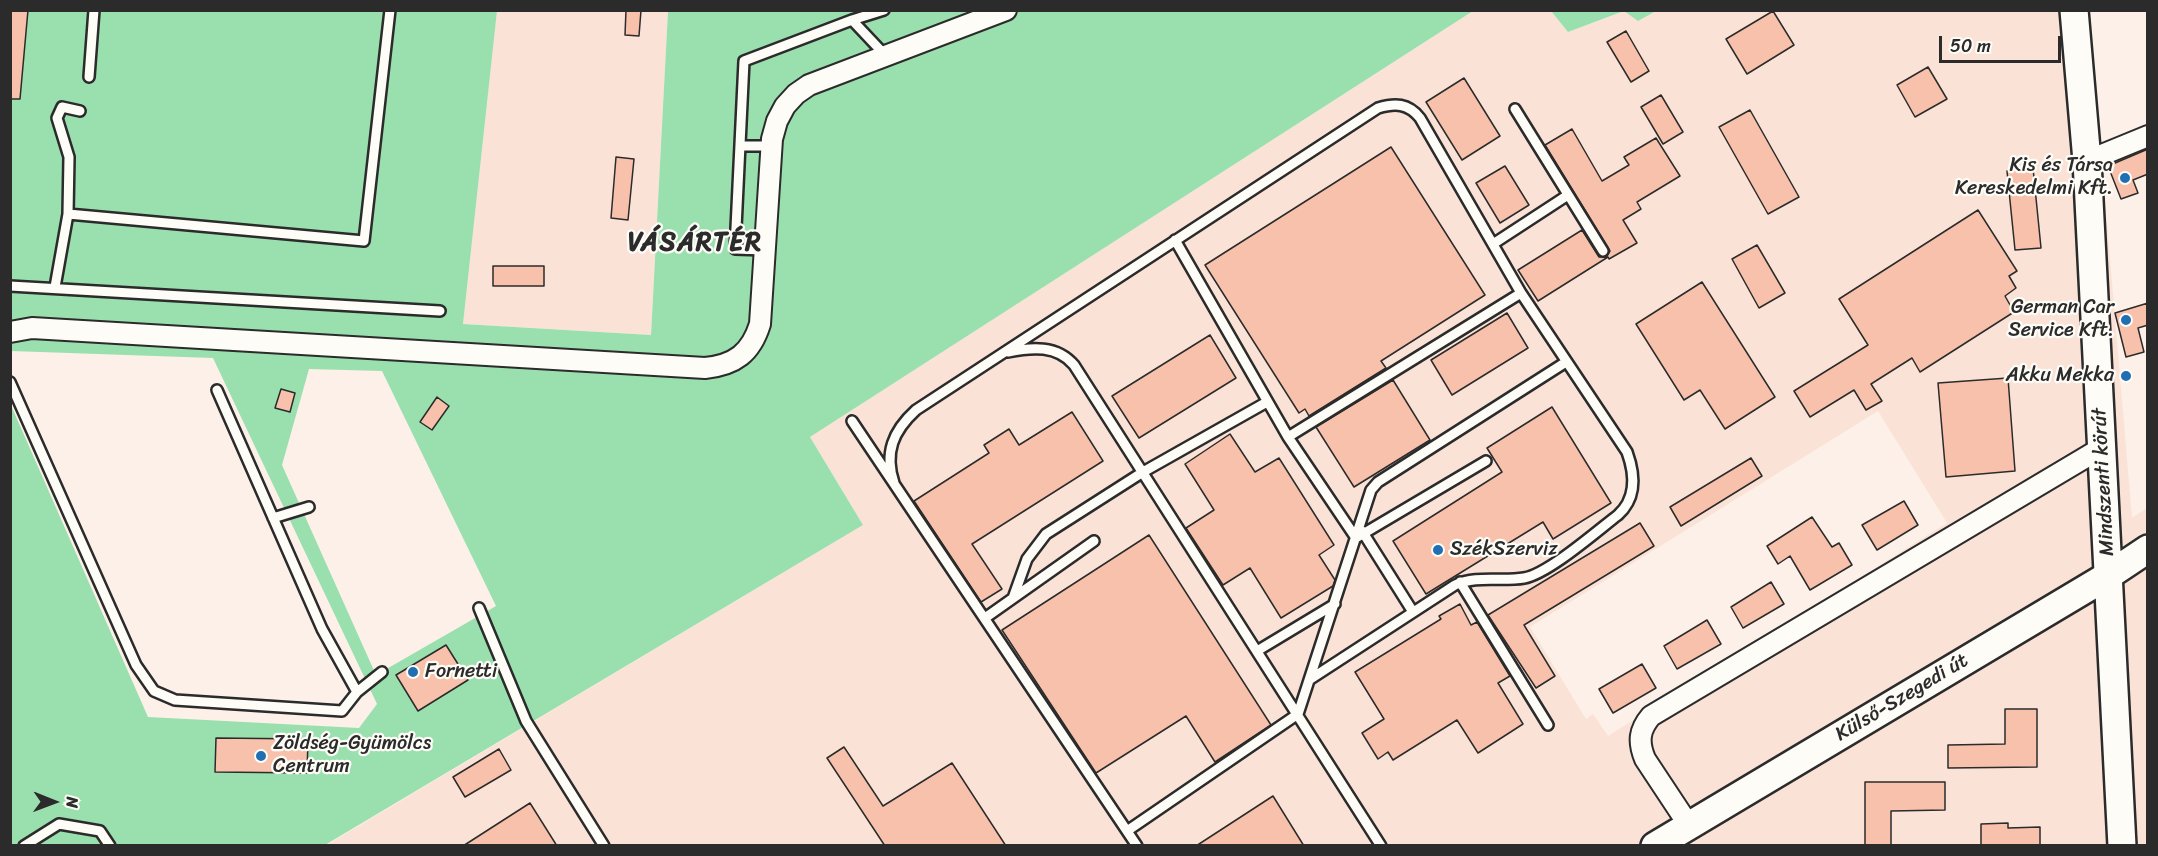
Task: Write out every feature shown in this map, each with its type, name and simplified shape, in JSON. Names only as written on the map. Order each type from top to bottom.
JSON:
[{"type":"street","name":"Mindszenti körút","points":[[2074,10],[2087,161],[2122,846]]},
{"type":"street","points":[[10,332],[32,328],[694,367],[723,366],[746,353],[755,341],[763,306],[772,146],[777,121],[796,94],[809,85],[1004,11]]},
{"type":"street","points":[[2087,161],[2148,136]]},
{"type":"street","points":[[1688,824],[1645,759],[1640,747],[1644,724],[1651,716],[2103,447]]},
{"type":"street","name":"Külső-Szegedi út","points":[[1655,846],[1688,824],[2109,575],[2148,549]]},
{"type":"lane","points":[[89,77],[94,10]]},
{"type":"lane","points":[[68,214],[364,241],[390,10]]},
{"type":"lane","points":[[766,250],[735,249],[744,61],[884,10]]},
{"type":"lane","points":[[852,20],[885,55]]},
{"type":"lane","points":[[894,483],[890,470],[890,450],[899,427],[907,418],[1004,352],[1378,108],[1396,104],[1414,110],[1521,293],[1627,452],[1632,464],[1633,486],[1628,504],[1618,515],[1541,571],[1524,578],[1474,579],[1460,582],[1309,680]]},
{"type":"lane","points":[[55,287],[68,214],[69,157],[57,118],[62,107],[80,111]]},
{"type":"lane","points":[[1515,109],[1603,251]]},
{"type":"lane","points":[[741,146],[772,146]]},
{"type":"lane","points":[[1493,244],[1568,195]]},
{"type":"lane","points":[[1175,240],[1288,438],[1360,533],[1413,612]]},
{"type":"lane","points":[[10,286],[440,311]]},
{"type":"lane","points":[[1288,438],[1521,293]]},
{"type":"lane","points":[[1004,352],[1040,348],[1061,352],[1068,358],[1381,846]]},
{"type":"lane","points":[[1127,831],[1298,714],[1360,533],[1371,490],[1378,482],[1566,362]]},
{"type":"lane","points":[[10,382],[136,665],[154,691],[175,700],[342,711],[357,692],[382,672]]},
{"type":"lane","points":[[217,390],[322,628],[357,692]]},
{"type":"lane","points":[[1013,598],[1027,559],[1046,534],[1143,472],[1267,402]]},
{"type":"lane","points":[[852,421],[1137,846]]},
{"type":"lane","points":[[1360,533],[1485,460]]},
{"type":"lane","points":[[273,518],[309,507]]},
{"type":"lane","points":[[985,618],[1094,541]]},
{"type":"lane","points":[[1460,582],[1548,725]]},
{"type":"lane","points":[[1257,651],[1335,604]]},
{"type":"lane","points":[[479,608],[526,721],[604,846]]},
{"type":"lane","points":[[24,846],[59,824],[100,831],[110,846]]},
{"type":"shaded area","points":[[1656,10],[2089,11],[2132,518],[2147,508],[2147,845],[325,846],[863,525],[810,437],[1473,11],[1551,11],[1568,32],[1625,11],[1638,21]],"holes":[[[1878,411],[1947,523],[1608,736],[1593,714],[1586,719],[1530,627]]]},
{"type":"shaded area","points":[[497,11],[668,11],[651,335],[463,324]]},
{"type":"green space","points":[[11,11],[497,11],[463,324],[651,335],[668,11],[1473,11],[810,437],[863,525],[325,845],[11,845],[10,403],[148,717],[359,728],[377,704],[213,358],[11,351]],"holes":[[[309,369],[382,371],[496,606],[376,675],[282,465]]]},
{"type":"green space","points":[[1551,11],[1624,11],[1568,32]]},
{"type":"green space","points":[[1624,11],[1656,11],[1638,21]]},
{"type":"building","points":[[10,10],[28,10],[20,99],[10,99]]},
{"type":"building","points":[[626,10],[641,10],[639,36],[625,35]]},
{"type":"building","points":[[1773,11],[1794,45],[1747,74],[1726,39]]},
{"type":"building","points":[[1626,31],[1649,71],[1631,82],[1607,42]]},
{"type":"building","points":[[1928,67],[1947,99],[1915,117],[1897,85]]},
{"type":"building","points":[[1464,78],[1500,136],[1462,160],[1426,102]]},
{"type":"building","points":[[1661,95],[1683,132],[1663,144],[1641,107]]},
{"type":"building","points":[[1750,110],[1799,197],[1768,214],[1719,127]]},
{"type":"building","points":[[1572,129],[1602,181],[1629,165],[1624,157],[1656,138],[1680,176],[1637,202],[1641,209],[1623,220],[1637,243],[1609,259],[1608,257],[1538,301],[1518,270],[1582,230],[1599,257],[1606,257],[1610,251],[1545,145]]},
{"type":"building","points":[[1391,147],[1485,295],[1381,361],[1386,368],[1309,416],[1305,409],[1299,413],[1205,265]]},
{"type":"building","points":[[2148,149],[2148,174],[2133,180],[2138,193],[2121,199],[2108,166]]},
{"type":"building","points":[[616,157],[634,159],[628,220],[611,218]]},
{"type":"building","points":[[1505,166],[1529,205],[1500,223],[1476,183]]},
{"type":"building","points":[[2033,168],[2041,248],[2015,250],[2007,171]]},
{"type":"building","points":[[1978,210],[2017,271],[2009,276],[2016,288],[2005,296],[2014,312],[1920,372],[1912,358],[1871,384],[1882,401],[1866,410],[1854,390],[1810,417],[1794,391],[1868,345],[1839,299]]},
{"type":"building","points":[[1757,245],[1785,293],[1759,308],[1732,259]]},
{"type":"building","points":[[493,266],[544,266],[544,286],[493,286]]},
{"type":"building","points":[[1702,282],[1775,397],[1725,429],[1700,390],[1684,400],[1636,324]]},
{"type":"building","points":[[2148,303],[2148,325],[2138,328],[2144,352],[2126,357],[2115,313]]},
{"type":"building","points":[[1507,313],[1528,348],[1452,395],[1431,360]]},
{"type":"building","points":[[1210,335],[1236,378],[1139,438],[1112,396]]},
{"type":"building","points":[[2008,378],[2015,471],[1946,477],[1938,383]]},
{"type":"building","points":[[1393,380],[1430,440],[1354,487],[1316,427]]},
{"type":"building","points":[[281,389],[295,393],[290,412],[275,408]]},
{"type":"building","points":[[437,397],[449,406],[432,430],[420,422]]},
{"type":"building","points":[[1552,407],[1611,503],[1553,539],[1543,522],[1426,594],[1393,541],[1502,472],[1487,448]]},
{"type":"building","points":[[1072,412],[1103,461],[972,544],[1002,589],[981,602],[914,501],[989,453],[984,445],[1009,429],[1019,445]]},
{"type":"building","points":[[1230,434],[1255,472],[1279,458],[1334,545],[1319,555],[1335,580],[1333,586],[1281,618],[1250,568],[1223,585],[1186,528],[1214,510],[1185,464]]},
{"type":"building","points":[[1751,458],[1762,476],[1681,526],[1670,507]]},
{"type":"building","points":[[1904,501],[1918,525],[1877,550],[1862,525]]},
{"type":"building","points":[[1812,517],[1832,547],[1839,543],[1852,565],[1810,590],[1790,556],[1778,564],[1767,546]]},
{"type":"building","points":[[1640,523],[1654,546],[1524,625],[1555,676],[1536,688],[1488,615]]},
{"type":"building","points":[[1149,535],[1271,725],[1215,762],[1186,716],[1096,773],[1002,630]]},
{"type":"building","points":[[1771,582],[1784,604],[1743,628],[1731,607]]},
{"type":"building","points":[[1460,604],[1471,625],[1477,622],[1510,676],[1498,683],[1523,724],[1478,753],[1457,720],[1393,760],[1388,752],[1378,759],[1362,733],[1384,719],[1355,672],[1441,619],[1439,616]]},
{"type":"building","points":[[1707,620],[1721,644],[1677,669],[1664,646]]},
{"type":"building","points":[[446,645],[468,680],[418,711],[396,675]]},
{"type":"building","points":[[1642,664],[1656,688],[1613,713],[1599,689]]},
{"type":"building","points":[[2005,709],[2037,709],[2037,767],[1948,768],[1948,745],[2005,744]]},
{"type":"building","name":"Zöldség-Gyümölcs Centrum","points":[[216,738],[308,739],[307,773],[215,772]]},
{"type":"building","points":[[844,747],[883,806],[952,763],[1006,846],[885,846],[827,758]]},
{"type":"building","points":[[499,749],[511,770],[465,797],[453,777]]},
{"type":"building","points":[[1865,782],[1945,782],[1945,810],[1891,811],[1891,846],[1865,846]]},
{"type":"building","points":[[1273,796],[1304,846],[1196,846]]},
{"type":"building","points":[[530,803],[557,846],[463,846]]},
{"type":"building","points":[[2008,823],[2008,828],[2040,827],[2040,846],[1981,846],[1981,824]]},
{"type":"place","name":"Kis és Társa Kereskedelmi Kft.","points":[[2125,178]]},
{"type":"place","name":"German Car Service Kft.","points":[[2126,320]]},
{"type":"place","name":"Akku Mekka","points":[[2126,376]]},
{"type":"place","name":"SzékSzerviz","points":[[1438,550]]},
{"type":"place","name":"Fornetti","points":[[413,672]]},
{"type":"place","name":"Zöldség-Gyümölcs Centrum","points":[[261,756]]},
{"type":"district","name":"VÁSÁRTÉR","points":[[695,243]]}]
